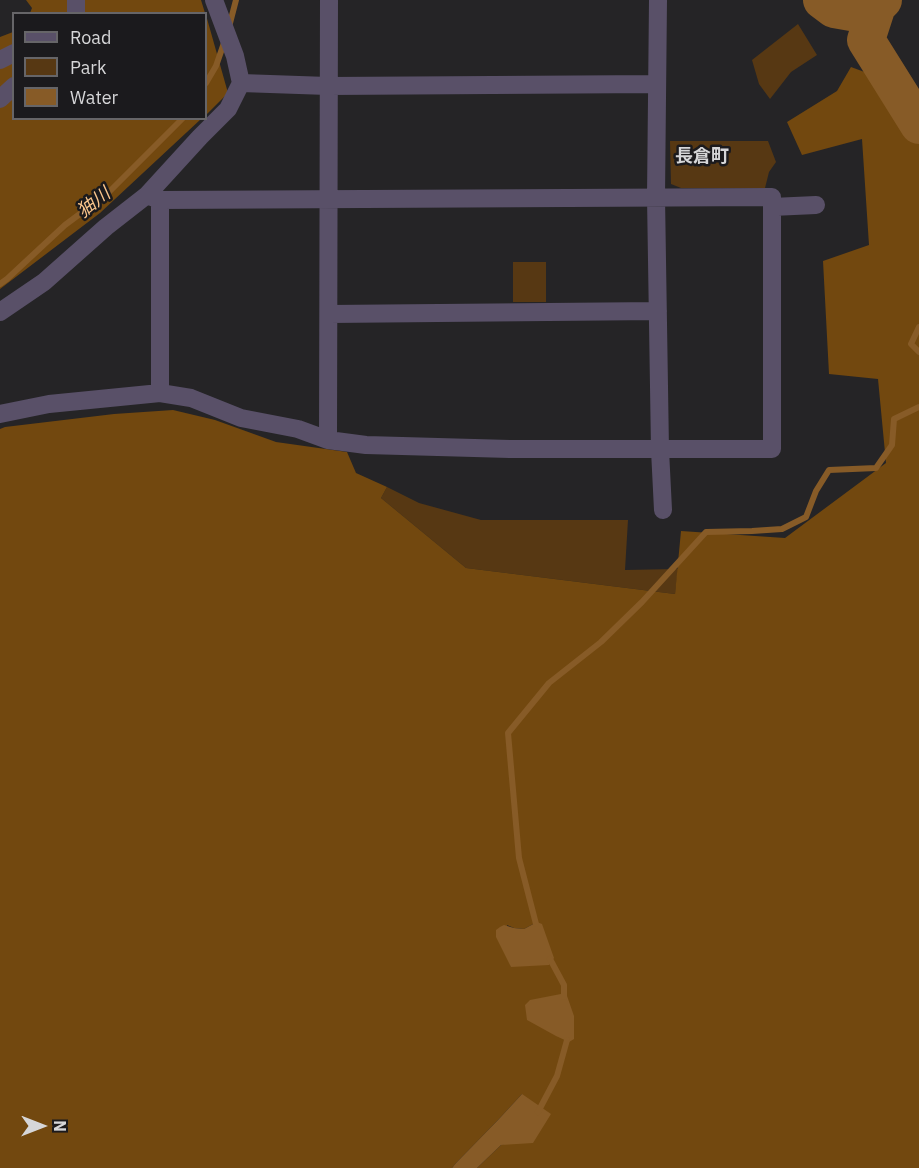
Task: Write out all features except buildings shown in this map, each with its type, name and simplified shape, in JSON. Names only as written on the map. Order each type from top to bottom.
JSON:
[{"type":"street","points":[[0,312],[44,282],[106,227],[153,197],[200,137],[228,109],[241,84],[235,56],[214,0]]},
{"type":"street","points":[[328,440],[329,0]]},
{"type":"street","points":[[658,0],[656,197],[663,510]]},
{"type":"street","points":[[241,84],[328,86],[657,84]]},
{"type":"street","points":[[0,99],[12,88]]},
{"type":"street","points":[[0,414],[49,404],[160,393],[191,398],[241,418],[298,429],[328,440],[366,445],[510,449],[772,449],[772,197],[329,200],[153,197]]},
{"type":"street","points":[[153,197],[160,393]]},
{"type":"street","points":[[772,207],[816,206]]},
{"type":"street","points":[[329,314],[658,311]]},
{"type":"green space","points":[[798,24],[817,55],[791,72],[770,99],[759,84],[752,60]]},
{"type":"green space","points":[[670,141],[768,141],[776,162],[769,172],[765,188],[681,188],[671,184]]},
{"type":"green space","points":[[513,262],[546,262],[546,302],[513,302]]},
{"type":"green space","points":[[387,487],[419,503],[481,520],[628,520],[625,570],[678,569],[675,594],[466,568],[381,498]]},
{"type":"shaded area","points":[[26,0],[201,0],[205,12],[30,12],[32,8]]},
{"type":"shaded area","points":[[207,19],[228,93],[207,114]]},
{"type":"shaded area","points":[[12,32],[12,120],[200,120],[100,213],[0,289],[0,37]]},
{"type":"shaded area","points":[[851,67],[878,77],[919,141],[919,1168],[477,1168],[501,1145],[508,1143],[522,1094],[452,1168],[0,1168],[0,429],[114,414],[173,410],[215,420],[276,442],[347,452],[356,473],[387,487],[381,498],[466,568],[675,594],[681,531],[785,538],[886,463],[878,379],[829,374],[823,261],[869,245],[862,139],[802,155],[787,122],[837,91]],"holes":[[[537,922],[511,967],[507,925],[524,929]]]},
{"type":"water","points":[[537,922],[542,924],[554,958],[549,965],[511,967],[496,937],[496,930],[504,925],[524,929]]},
{"type":"water","points":[[566,993],[574,1016],[574,1039],[569,1042],[527,1020],[525,1005],[530,1000]]},
{"type":"water","points":[[522,1094],[551,1114],[533,1143],[501,1145],[477,1168],[452,1168],[456,1163]]},
{"type":"waterway","name":"㹨川","points":[[229,27],[236,0]]},
{"type":"waterway","name":"㹨川","points":[[822,0],[834,9],[857,13],[877,6],[883,0]]},
{"type":"waterway","points":[[877,6],[866,40],[919,125]]},
{"type":"waterway","name":"㹨川","points":[[207,81],[216,66],[225,40]]},
{"type":"waterway","name":"㹨川","points":[[0,284],[65,225],[108,193],[181,120]]},
{"type":"waterway","points":[[919,327],[911,344],[919,352]]},
{"type":"waterway","points":[[536,924],[519,858],[508,733],[549,683],[601,642],[642,602],[706,532],[782,529],[806,517],[816,491],[829,470],[876,468],[892,445],[894,419],[919,407]]},
{"type":"waterway","points":[[550,959],[564,985],[564,997]]},
{"type":"waterway","points":[[538,1112],[557,1076],[567,1040]]},
{"type":"district","name":"長倉町","points":[[702,157]]}]
